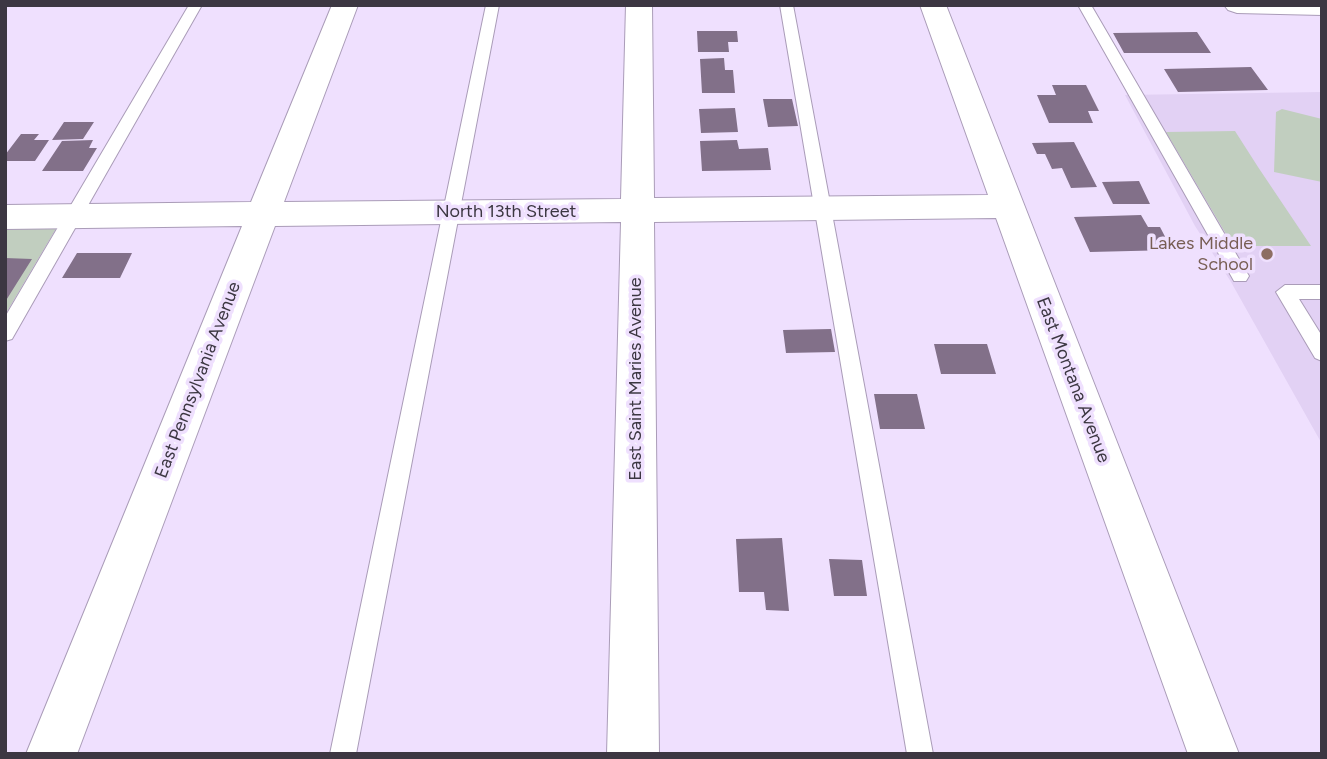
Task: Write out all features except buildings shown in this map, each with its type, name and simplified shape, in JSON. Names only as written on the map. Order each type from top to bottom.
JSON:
[{"type":"street","name":"East Pennsylvania Avenue","points":[[51,754],[345,5]]},
{"type":"street","name":"East Saint Maries Avenue","points":[[633,754],[639,5]]},
{"type":"street","name":"East Montana Avenue","points":[[933,5],[1214,754]]},
{"type":"street","points":[[1237,5],[1322,7]]},
{"type":"street","name":"North 13th Street","points":[[5,217],[1008,206]]},
{"type":"lane","points":[[5,334],[197,5]]},
{"type":"lane","points":[[343,754],[493,5]]},
{"type":"lane","points":[[786,5],[920,754]]},
{"type":"lane","points":[[1084,5],[1240,276]]},
{"type":"lane","points":[[1322,292],[1284,292],[1322,353]]},
{"type":"shaded area","name":"Lakes Middle School","points":[[1322,92],[1322,444],[1231,282],[1195,226],[1125,95]]},
{"type":"green space","points":[[1282,109],[1322,119],[1322,182],[1274,172],[1276,112]]},
{"type":"green space","points":[[1235,131],[1311,246],[1233,246],[1166,132]]},
{"type":"green space","points":[[57,227],[5,315],[5,228]]},
{"type":"place","name":"Lakes Middle School","points":[[1267,254]]}]
